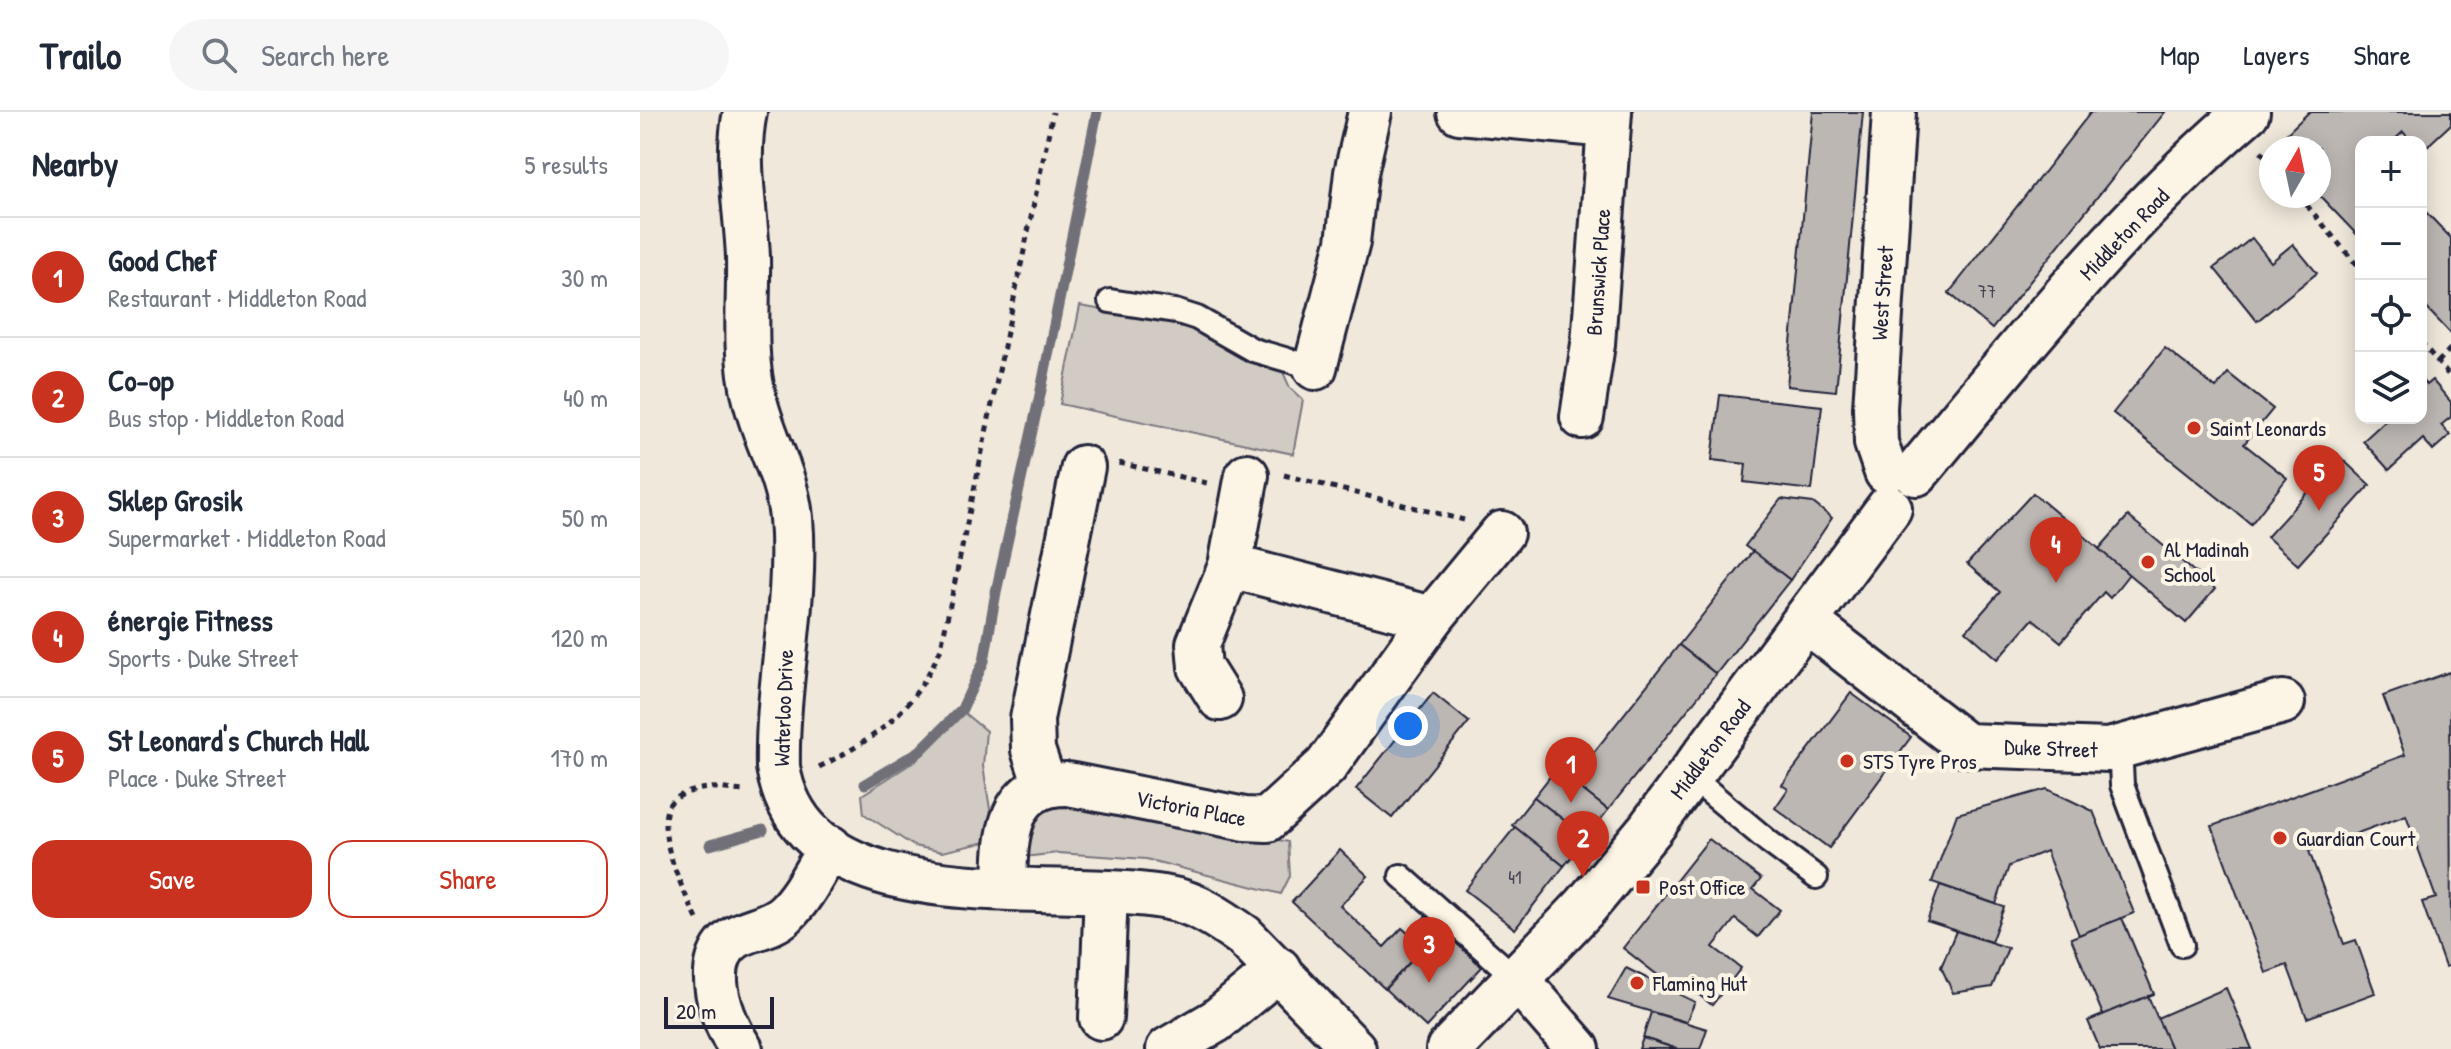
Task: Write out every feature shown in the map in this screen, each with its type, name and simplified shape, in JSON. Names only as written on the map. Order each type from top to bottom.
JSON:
[{"type":"street","name":"Waterloo Drive","points":[[745,112],[740,152],[748,258],[749,370],[755,400],[787,493],[792,543],[778,737],[780,780],[798,817],[813,835],[830,847],[872,869],[898,878],[959,887],[1140,894],[1188,903],[1244,936],[1354,1049]]},
{"type":"street","points":[[1315,368],[1348,242],[1356,173],[1370,112]]},
{"type":"street","name":"Brunswick Place","points":[[1459,112],[1609,119],[1593,344],[1582,417]]},
{"type":"street","name":"West Street","points":[[1894,112],[1875,408],[1879,456],[1897,484]]},
{"type":"street","name":"Middleton Road","points":[[1449,1049],[1585,907],[1650,829],[1806,621],[1897,484],[2151,204],[2247,112]]},
{"type":"street","points":[[1005,888],[1006,858],[1013,818],[1019,805],[1045,785],[1033,750],[1032,719],[1083,467]]},
{"type":"street","points":[[1220,699],[1200,667],[1198,644],[1230,566],[1245,483]]},
{"type":"street","name":"Victoria Place","points":[[1045,785],[1068,784],[1245,819],[1267,820],[1326,766],[1432,618],[1498,537]]},
{"type":"street","points":[[1230,566],[1432,618]]},
{"type":"street","name":"Duke Street","points":[[1806,621],[1894,686],[1966,745],[2109,750],[2283,702]]},
{"type":"street","points":[[741,1049],[723,1015],[716,975],[719,958],[733,939],[772,924],[784,915],[830,847]]},
{"type":"street","points":[[1101,1018],[1106,892]]},
{"type":"street","points":[[1168,1049],[1216,1021],[1279,969]]},
{"type":"street","points":[[1518,980],[1578,1049]]},
{"type":"lane","points":[[1110,301],[1175,311],[1197,318],[1253,350],[1315,368]]},
{"type":"lane","points":[[2120,746],[2122,785],[2182,945]]},
{"type":"lane","points":[[1690,776],[1816,877]]},
{"type":"lane","points":[[1401,876],[1518,980]]},
{"type":"path","points":[[719,958],[676,877],[667,839],[665,817],[669,804],[677,797],[707,788],[761,789],[821,767],[873,737],[915,698],[930,675],[941,648],[1053,112]]},
{"type":"path","points":[[2309,208],[2355,263]]},
{"type":"path","points":[[2438,362],[2451,348]]},
{"type":"path","points":[[2427,349],[2451,378]]},
{"type":"path","points":[[1083,467],[1086,456],[1245,483],[1248,466],[1461,518],[1498,537]]},
{"type":"shaded area","points":[[1080,306],[1172,322],[1199,331],[1252,362],[1283,372],[1290,388],[1303,400],[1293,454],[1060,404]]},
{"type":"shaded area","points":[[963,712],[986,731],[983,766],[995,840],[942,852],[914,846],[864,814],[862,795],[918,759]]},
{"type":"shaded area","points":[[1080,796],[1288,842],[1290,876],[1281,894],[1146,859],[1058,853],[1024,857],[1041,810]]},
{"type":"building","points":[[1813,112],[1863,112],[1836,391],[1787,386]]},
{"type":"building","points":[[2091,112],[2165,112],[1992,329],[1949,293]]},
{"type":"building","points":[[2309,112],[2451,112],[2451,124],[2427,146],[2427,136],[2407,136],[2403,132],[2399,136],[2355,136],[2355,233],[2331,208],[2331,136],[2284,136]]},
{"type":"building","points":[[2427,213],[2451,238],[2451,334],[2427,308]]},
{"type":"building","points":[[2252,238],[2271,262],[2293,244],[2317,273],[2257,321],[2214,268]]},
{"type":"building","name":"Saint Leonards","points":[[2165,348],[2216,388],[2228,373],[2273,409],[2244,444],[2287,478],[2251,524],[2113,413]]},
{"type":"building","points":[[2432,380],[2451,402],[2451,417],[2441,425],[2450,435],[2433,450],[2423,439],[2389,470],[2363,441],[2381,424],[2427,424],[2427,384]]},
{"type":"building","points":[[1720,395],[1822,406],[1812,490],[1744,482],[1746,464],[1712,460]]},
{"type":"building","points":[[2340,457],[2370,485],[2298,565],[2267,537]]},
{"type":"building","points":[[2033,493],[2129,574],[2110,598],[2104,592],[2061,642],[2033,619],[1998,659],[1966,631],[2000,592],[1967,564]]},
{"type":"building","points":[[1781,499],[1813,503],[1832,518],[1790,580],[1745,546]]},
{"type":"building","name":"Al Madinah School","points":[[2128,516],[2215,589],[2186,623],[2099,549]]},
{"type":"building","points":[[1753,551],[1790,580],[1716,674],[1679,645]]},
{"type":"building","points":[[1679,645],[1716,674],[1608,810],[1571,781]]},
{"type":"building","name":"Guardian Court","points":[[2450,672],[2451,965],[2445,967],[2422,902],[2436,898],[2406,815],[2309,851],[2344,944],[2356,940],[2375,993],[2307,1018],[2287,965],[2266,973],[2212,826],[2405,755],[2383,696]]},
{"type":"building","points":[[1433,693],[1469,722],[1392,818],[1356,789]]},
{"type":"building","name":"STS Tyre Pros","points":[[1851,693],[1911,737],[1829,848],[1775,808],[1788,789],[1782,785]]},
{"type":"building","points":[[1556,769],[1608,810],[1587,838],[1534,797]]},
{"type":"building","points":[[2047,789],[2093,811],[2134,913],[2079,935],[2046,851],[2009,866],[1996,904],[1932,882],[1957,814]]},
{"type":"building","points":[[1534,797],[1587,838],[1564,866],[1512,825]]},
{"type":"building","points":[[1515,827],[1564,866],[1515,929],[1465,890]]},
{"type":"building","points":[[1709,839],[1761,879],[1753,889],[1780,910],[1758,937],[1735,919],[1713,947],[1741,968],[1712,1005],[1684,983],[1678,991],[1623,948]]},
{"type":"building","points":[[1340,850],[1368,876],[1340,906],[1384,947],[1402,928],[1409,934],[1426,916],[1441,929],[1385,989],[1292,902]]},
{"type":"building","points":[[1940,885],[2004,907],[1991,942],[1927,921]]},
{"type":"building","points":[[2122,918],[2154,994],[2103,1015],[2071,938]]},
{"type":"building","points":[[1441,929],[1482,967],[1426,1027],[1385,989]]},
{"type":"building","points":[[1956,931],[2008,948],[1992,987],[1953,993],[1941,967]]},
{"type":"building","name":"Flaming Hut","points":[[1626,968],[1695,1002],[1686,1022],[1608,999]]},
{"type":"building","points":[[2226,988],[2252,1049],[2171,1049],[2157,1018]]},
{"type":"building","points":[[2148,996],[2171,1049],[2100,1049],[2088,1021]]},
{"type":"building","points":[[1651,1012],[1707,1029],[1700,1049],[1678,1049],[1643,1038]]},
{"type":"building","points":[[1643,1038],[1677,1049],[1639,1049]]},
{"type":"waterway","points":[[865,784],[920,751],[962,709],[984,661],[1097,112]]},
{"type":"waterway","points":[[710,845],[763,830]]},
{"type":"place","name":"Saint Leonards","points":[[2194,428]]},
{"type":"place","name":"St Leonard's Church Hall","points":[[2319,511]]},
{"type":"place","name":"Al Madinah School","points":[[2148,562]]},
{"type":"place","name":"énergie Fitness","points":[[2056,583]]},
{"type":"place","name":"STS Tyre Pros","points":[[1847,761]]},
{"type":"place","name":"Good Chef","points":[[1571,803]]},
{"type":"place","name":"Guardian Court","points":[[2280,838]]},
{"type":"place","name":"Co-op","points":[[1583,877]]},
{"type":"place","name":"Post Office","points":[[1643,887]]},
{"type":"place","name":"Sklep Grosik","points":[[1429,983]]},
{"type":"place","name":"Flaming Hut","points":[[1637,983]]}]
